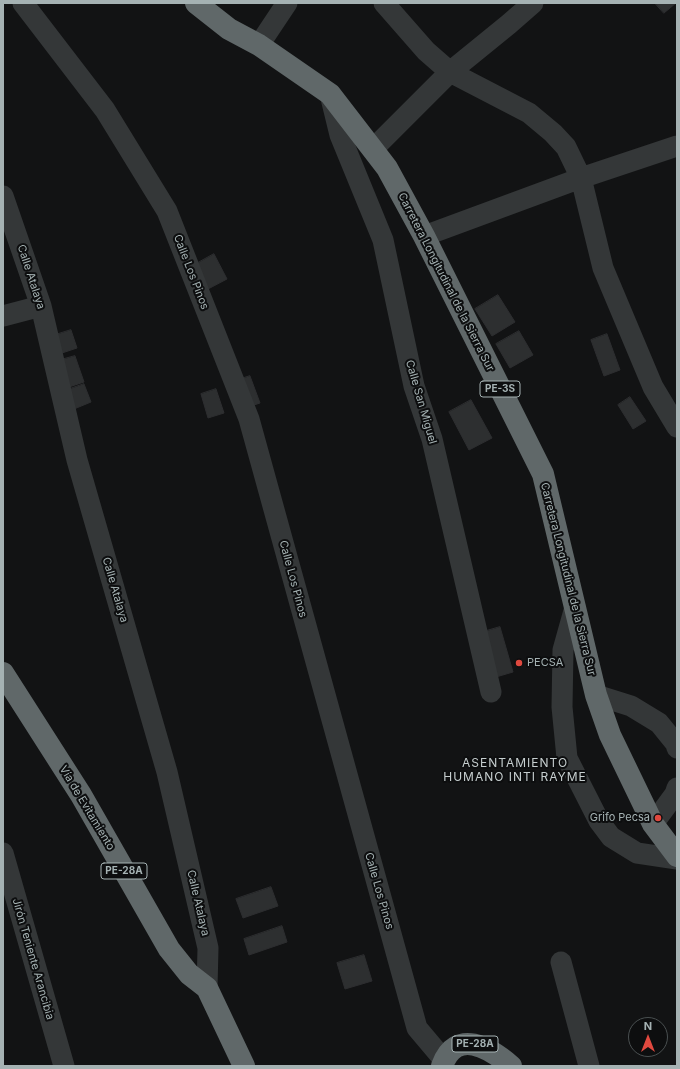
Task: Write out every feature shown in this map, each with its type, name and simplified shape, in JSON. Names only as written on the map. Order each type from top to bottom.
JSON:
[{"type":"highway","name":"Carretera Longitudinal de la Sierra Sur","points":[[196,3],[229,29],[259,44],[330,94],[387,168],[424,236],[543,474],[596,695],[610,735],[653,824],[677,856]]},
{"type":"highway","name":"Vía de Evitamiento","points":[[3,673],[81,795],[169,949],[188,974],[207,988],[244,1066]]},
{"type":"highway","name":"PE-28A","points":[[443,1063],[454,1048],[465,1044],[477,1045],[497,1054],[512,1066]]},
{"type":"street","name":"Calle Los Pinos","points":[[24,3],[105,110],[167,211],[249,419],[417,1028],[443,1063]]},
{"type":"street","points":[[259,44],[288,3]]},
{"type":"street","points":[[384,3],[426,51],[450,72],[529,113],[553,133],[566,147],[578,169],[581,178],[603,268],[653,387],[677,428]]},
{"type":"street","points":[[373,149],[450,72],[509,24],[532,3]]},
{"type":"street","name":"Calle San Miguel","points":[[330,94],[340,136],[383,240],[414,386],[432,439],[491,692]]},
{"type":"street","points":[[424,236],[581,178],[677,146]]},
{"type":"street","name":"Calle Atalaya","points":[[3,196],[41,306],[78,460],[167,772],[208,948],[207,988]]},
{"type":"street","points":[[3,316],[41,306]]},
{"type":"street","points":[[575,607],[562,650],[562,707],[567,758],[599,821],[611,837],[637,853],[677,860]]},
{"type":"street","points":[[596,695],[631,706],[659,723],[676,744],[677,748]]},
{"type":"street","points":[[653,824],[675,794],[677,788]]},
{"type":"street","name":"Jirón Teniente Arancibia","points":[[3,853],[64,1066]]},
{"type":"street","points":[[561,962],[589,1066]]},
{"type":"building","points":[[655,3],[676,3],[664,13]]},
{"type":"building","points":[[214,254],[227,279],[208,289],[196,264]]},
{"type":"building","points":[[498,295],[515,322],[492,336],[475,309]]},
{"type":"building","points":[[71,330],[77,348],[59,354],[52,336]]},
{"type":"building","points":[[519,331],[533,355],[510,368],[496,344]]},
{"type":"building","points":[[607,334],[620,370],[604,376],[591,340]]},
{"type":"building","points":[[75,356],[84,382],[66,388],[57,361]]},
{"type":"building","points":[[250,376],[260,403],[248,407],[238,380]]},
{"type":"building","points":[[84,384],[91,402],[74,409],[67,390]]},
{"type":"building","points":[[216,389],[224,413],[208,418],[201,394]]},
{"type":"building","points":[[630,397],[646,421],[633,429],[618,405]]},
{"type":"building","points":[[471,400],[492,438],[469,450],[449,412]]},
{"type":"building","points":[[500,627],[513,672],[496,677],[483,632]]},
{"type":"building","points":[[271,887],[278,906],[243,918],[236,899]]},
{"type":"building","points":[[282,926],[287,942],[249,955],[244,939]]},
{"type":"building","points":[[364,955],[372,981],[345,989],[337,963]]},
{"type":"place","name":"PECSA","points":[[519,663]]},
{"type":"place","name":"Grifo Pecsa","points":[[658,818]]},
{"type":"district","name":"ASENTAMIENTO HUMANO INTI RAYME","points":[[515,770]]}]
